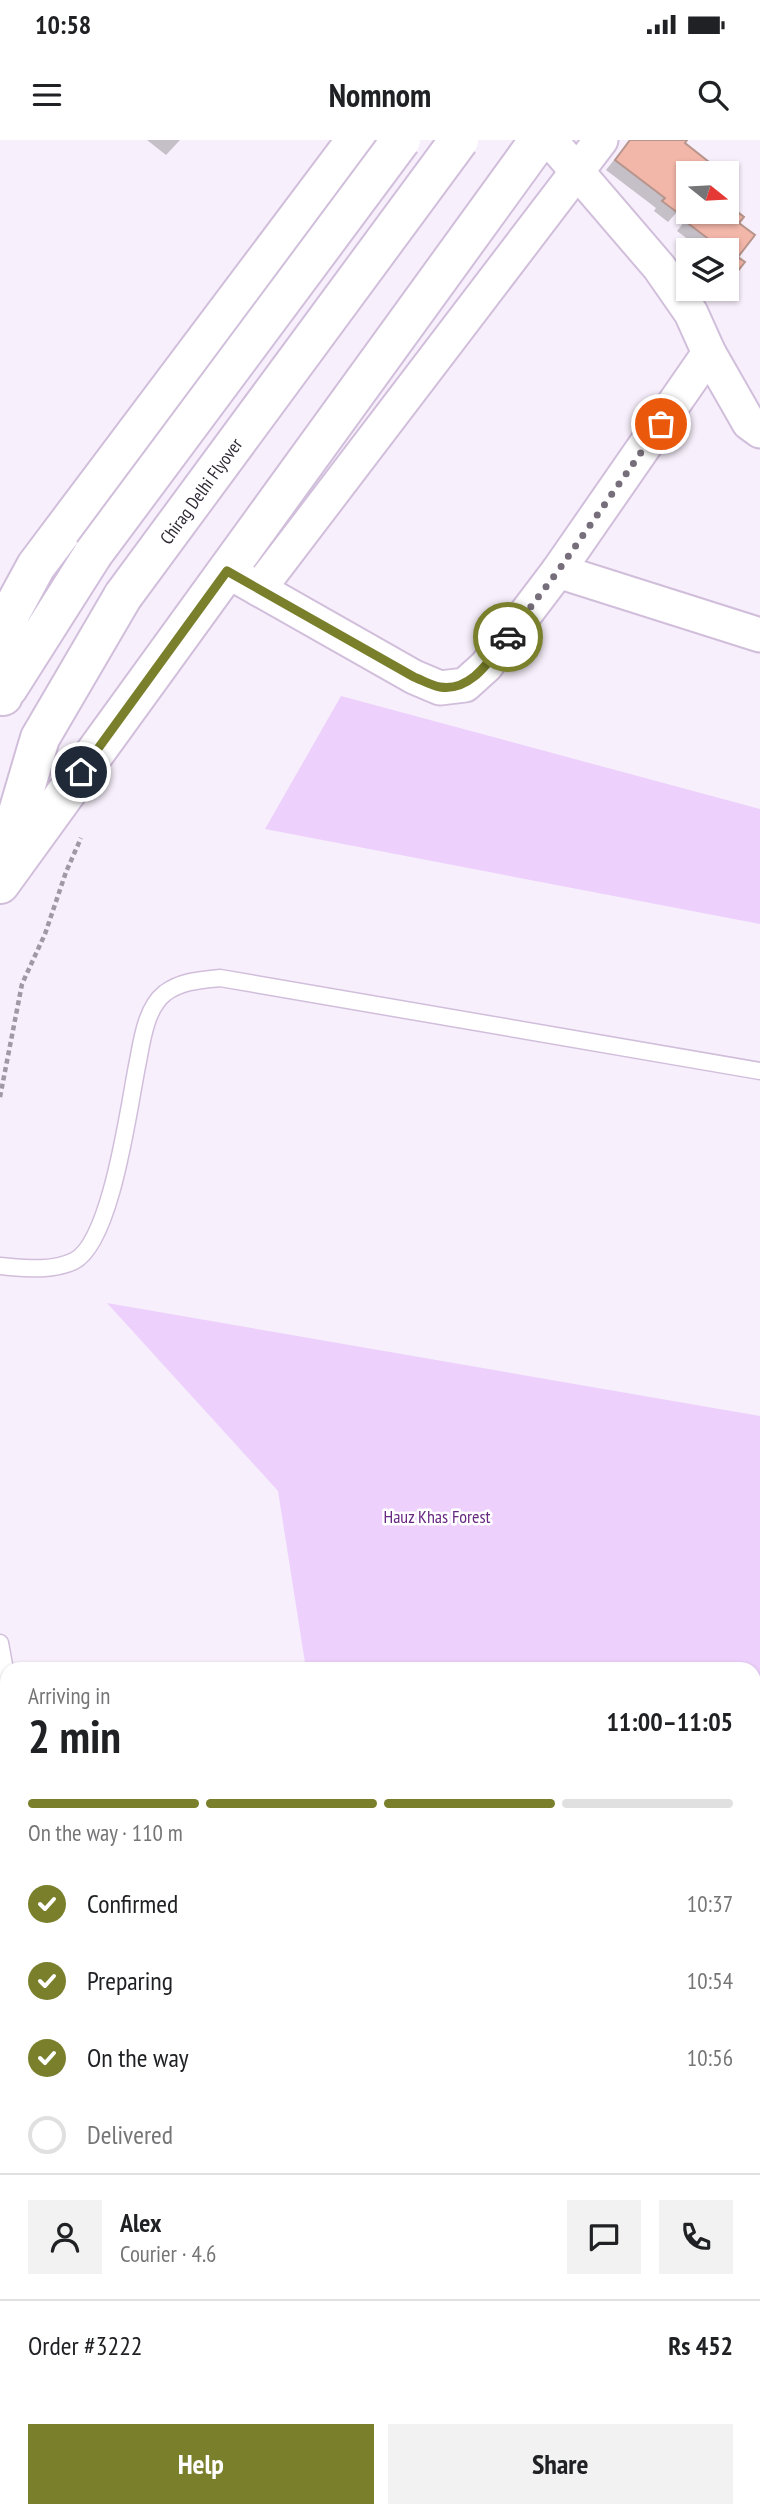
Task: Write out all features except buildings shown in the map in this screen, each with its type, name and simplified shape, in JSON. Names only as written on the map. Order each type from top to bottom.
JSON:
[{"type":"main road","points":[[1,699],[10,614],[36,566],[355,140]]},
{"type":"main road","points":[[1,699],[93,554],[401,140]]},
{"type":"main road","name":"Chirag Delhi Flyover","points":[[0,873],[40,738],[123,596],[459,140]]},
{"type":"main road","points":[[0,884],[243,580],[539,140]]},
{"type":"street","points":[[550,140],[665,276],[691,313],[709,353],[749,423],[760,431]]},
{"type":"street","points":[[601,140],[243,580],[414,677],[440,688],[465,685],[486,666],[558,571],[709,353]]},
{"type":"street","points":[[558,571],[760,635]]},
{"type":"lane","points":[[0,1266],[45,1269],[75,1261],[93,1242],[108,1208],[146,1022],[163,994],[187,981],[220,978],[760,1071]]},
{"type":"lane","points":[[0,1643],[4,1662]]},
{"type":"path","points":[[0,1097],[22,984],[45,934],[66,872]]},
{"type":"green space","points":[[341,696],[760,809],[760,924],[265,829]]},
{"type":"green space","name":"Hauz Khas Forest","points":[[107,1303],[760,1416],[760,1662],[305,1662],[278,1491]]},
{"type":"way so far","points":[[508,637],[558,571],[661,424]]},
{"type":"route","points":[[81,772],[227,571],[414,677],[440,688],[465,685],[486,666],[508,637]]}]
